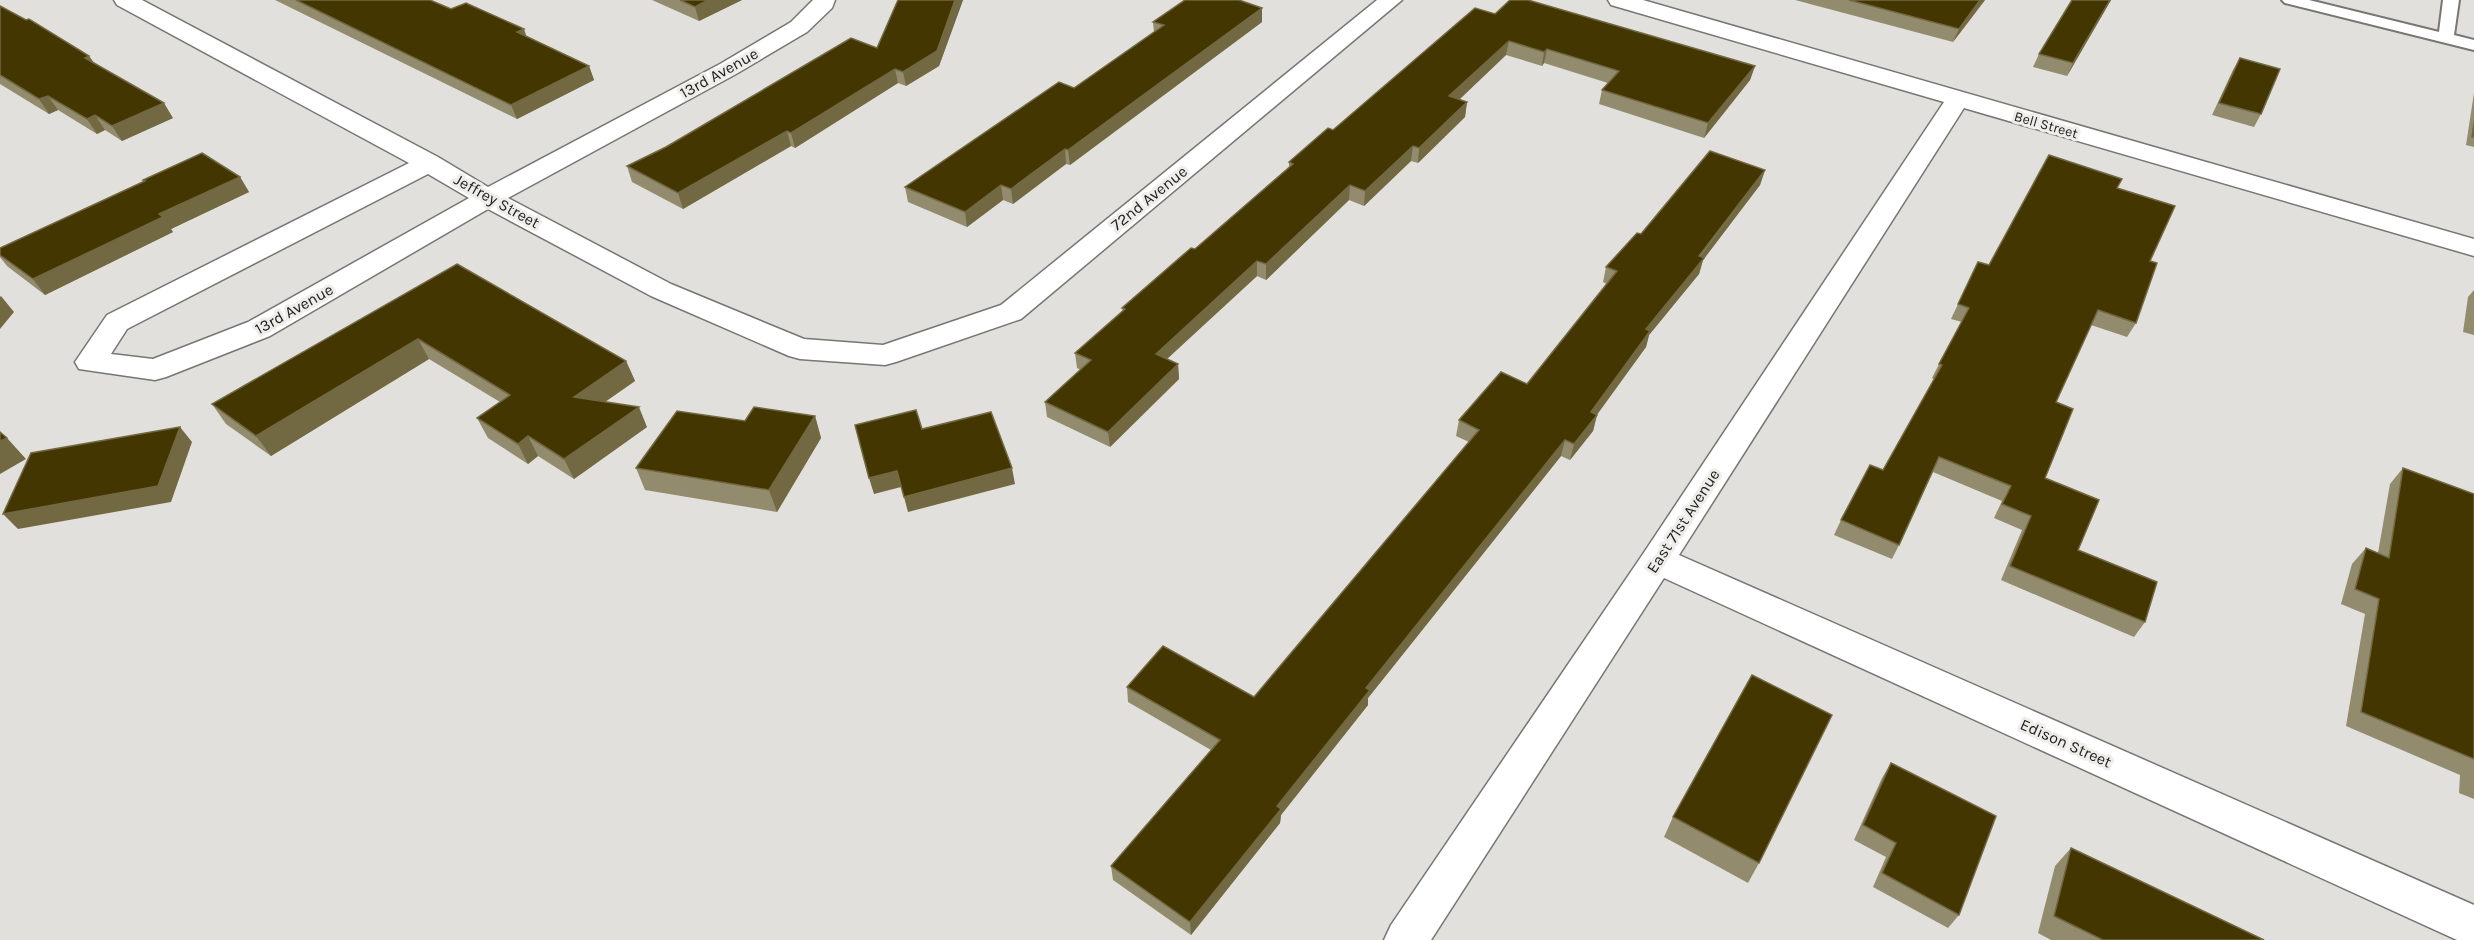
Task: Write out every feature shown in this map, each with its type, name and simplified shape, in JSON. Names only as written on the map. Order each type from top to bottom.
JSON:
[{"type":"street","name":"Jeffrey Street","points":[[125,0],[429,162],[488,198],[661,290],[800,349],[885,355]]},
{"type":"street","name":"13rd Avenue","points":[[429,162],[117,322],[90,362],[155,370],[259,329],[488,198],[728,69],[799,27],[824,3],[824,0]]},
{"type":"street","name":"72nd Avenue","points":[[885,355],[1011,312],[1391,0]]},
{"type":"street","name":"Bell Street","points":[[1618,0],[2474,248]]},
{"type":"street","name":"East 71st Avenue","points":[[1406,940],[1957,100]]},
{"type":"street","name":"Edison Street","points":[[1657,560],[2474,926]]},
{"type":"lane","points":[[2290,0],[2338,6],[2474,45]]},
{"type":"lane","points":[[2446,38],[2451,0]]},
{"type":"building","points":[[296,0],[430,0],[451,9],[466,3],[524,29],[517,32],[589,66],[511,105]]},
{"type":"building","points":[[680,0],[708,0],[695,7]]},
{"type":"building","points":[[898,0],[955,0],[937,51],[903,72],[895,69],[791,133],[787,131],[678,193],[627,166],[666,147],[851,38],[877,48]]},
{"type":"building","points":[[1185,0],[1239,0],[1262,8],[1011,189],[1001,185],[965,212],[905,187],[1059,82],[1074,88],[1164,25],[1153,22]]},
{"type":"building","points":[[1510,0],[1528,0],[1755,66],[1708,123],[1602,90],[1619,71],[1547,49],[1544,52],[1509,41],[1449,96],[1467,102],[1419,148],[1413,146],[1365,191],[1350,185],[1266,264],[1257,261],[1156,354],[1178,364],[1108,432],[1045,402],[1091,360],[1075,353],[1125,309],[1122,308],[1191,248],[1195,249],[1293,164],[1289,162],[1328,128],[1333,130],[1475,8],[1495,14]]},
{"type":"building","points":[[1849,0],[1980,0],[1959,29]]},
{"type":"building","points":[[2072,0],[2110,0],[2073,63],[2039,54]]},
{"type":"building","points":[[0,6],[26,20],[29,19],[89,56],[85,58],[164,103],[112,126],[95,115],[87,119],[48,96],[39,99],[0,75]]},
{"type":"building","points":[[2240,58],[2280,69],[2261,114],[2219,103]]},
{"type":"building","points":[[1710,151],[1765,170],[1699,256],[1704,258],[1646,329],[1650,331],[1591,412],[1597,415],[1574,444],[1565,440],[1366,688],[1370,690],[1277,806],[1281,809],[1190,922],[1111,866],[1220,740],[1127,687],[1163,646],[1254,697],[1479,430],[1459,420],[1501,372],[1527,384],[1617,271],[1606,267],[1637,233],[1641,234]]},
{"type":"building","points":[[202,153],[240,177],[159,214],[163,217],[33,279],[0,255],[0,248]]},
{"type":"building","points":[[2049,155],[2122,179],[2117,188],[2175,206],[2150,261],[2157,263],[2136,323],[2098,310],[2056,402],[2073,409],[2045,478],[2099,500],[2078,550],[2157,582],[2145,622],[2010,566],[2031,516],[2002,504],[2011,486],[1939,457],[1899,545],[1841,520],[1870,465],[1883,470],[1942,365],[1939,364],[1969,308],[1958,304],[1978,262],[1989,265]]},
{"type":"building","points":[[457,264],[626,361],[574,397],[639,407],[564,459],[528,436],[518,444],[477,418],[510,395],[418,339],[256,436],[212,404]]},
{"type":"building","points":[[754,407],[815,416],[769,490],[636,468],[677,411],[745,421]]},
{"type":"building","points":[[916,410],[922,429],[991,412],[1012,468],[904,497],[897,471],[869,478],[855,425]]},
{"type":"building","points":[[180,427],[158,486],[3,514],[31,453]]},
{"type":"building","points":[[0,432],[7,438],[0,441]]},
{"type":"building","points":[[2403,468],[2474,494],[2474,759],[2361,712],[2379,599],[2355,589],[2366,548],[2389,558]]},
{"type":"building","points":[[1752,675],[1832,715],[1759,863],[1673,817]]},
{"type":"building","points":[[1891,763],[1996,816],[1959,915],[1882,873],[1896,843],[1863,825]]},
{"type":"building","points":[[2071,848],[2264,940],[2103,940],[2054,916]]}]
